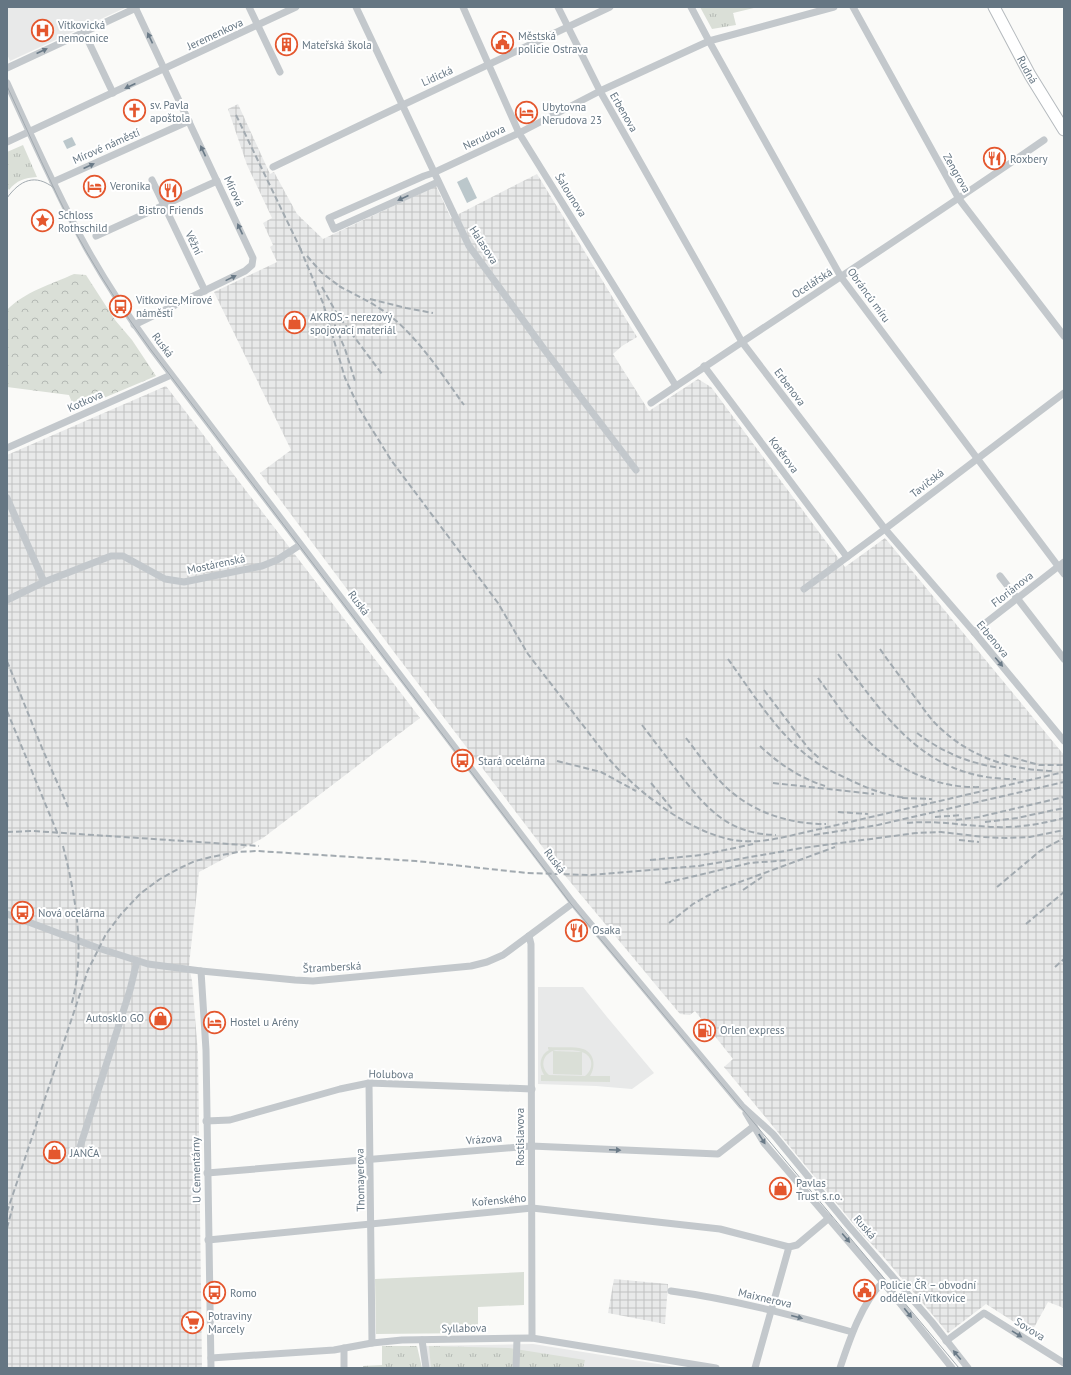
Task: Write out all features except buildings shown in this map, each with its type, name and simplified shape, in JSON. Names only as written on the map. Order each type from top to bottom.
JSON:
[{"type":"main road","name":"Rudná","points":[[994,7],[1030,75],[1064,130]]},
{"type":"street","points":[[249,7],[280,72]]},
{"type":"street","name":"Jeremenkova","points":[[165,69],[296,7]]},
{"type":"street","name":"Halasova","points":[[356,7],[433,173],[469,246],[544,349],[636,470]]},
{"type":"street","name":"Šalounova","points":[[463,7],[519,133],[676,386]]},
{"type":"street","name":"Erbenova","points":[[558,7],[569,26],[600,91],[742,342],[885,529],[974,632],[1064,741]]},
{"type":"street","name":"Lidická","points":[[273,167],[401,104],[488,65],[610,7]]},
{"type":"street","name":"Obránců míru","points":[[691,7],[840,277],[977,458],[1061,564],[1064,574]]},
{"type":"street","name":"Nerudova","points":[[438,182],[334,229],[329,218],[433,173],[519,133],[600,91],[709,41],[834,7]]},
{"type":"street","name":"Zengrova","points":[[853,7],[959,199],[1064,336]]},
{"type":"street","points":[[7,68],[136,8]]},
{"type":"street","name":"Mírová","points":[[134,325],[248,270],[253,261],[252,255],[136,8]]},
{"type":"street","points":[[84,32],[114,93]]},
{"type":"street","points":[[7,142],[165,69]]},
{"type":"street","name":"Ruská","points":[[7,83],[53,182],[95,262],[134,325],[171,375],[573,903],[742,1106],[773,1134],[848,1225],[932,1322],[968,1368]]},
{"type":"street","name":"Mírové náměstí","points":[[53,182],[189,120]]},
{"type":"street","name":"Ocelářská","points":[[651,403],[704,366],[959,199],[1044,140]]},
{"type":"street","name":"Věžní","points":[[152,180],[205,291]]},
{"type":"street","points":[[96,236],[217,181]]},
{"type":"street","name":"Kotěrova","points":[[704,366],[847,557]]},
{"type":"street","name":"Kotkova","points":[[7,448],[171,375]]},
{"type":"street","name":"Tavičská","points":[[804,589],[1064,394]]},
{"type":"street","points":[[7,498],[44,582]]},
{"type":"street","name":"Mostárenská","points":[[7,600],[44,582],[111,556],[123,556],[165,579],[184,582],[262,566],[277,560],[300,545]]},
{"type":"street","name":"Floriánova","points":[[974,632],[1061,564]]},
{"type":"street","points":[[1000,576],[1064,659]]},
{"type":"street","name":"Štramberská","points":[[7,914],[78,941],[137,961],[164,967],[313,981],[471,966],[487,962],[503,955],[573,903]]},
{"type":"street","name":"Rostislavova","points":[[529,936],[532,944],[532,1338]]},
{"type":"street","points":[[80,1147],[130,990],[137,961]]},
{"type":"street","name":"U Cementárny","points":[[200,971],[205,1032],[211,1368]]},
{"type":"street","name":"Holubova","points":[[206,1120],[230,1120],[340,1089],[369,1083],[532,1089]]},
{"type":"street","name":"Thomayerova","points":[[369,1083],[372,1342]]},
{"type":"street","name":"Ruská","points":[[742,1106],[764,1143],[883,1282],[952,1368]]},
{"type":"street","name":"Vrázova","points":[[207,1173],[531,1146],[718,1154],[754,1126]]},
{"type":"street","name":"Kořenského","points":[[208,1240],[532,1208],[720,1229],[789,1247]]},
{"type":"street","points":[[755,1368],[789,1247],[796,1245],[829,1218]]},
{"type":"street","points":[[840,1368],[852,1332],[872,1295],[883,1282]]},
{"type":"street","name":"Maixnerova","points":[[671,1291],[701,1295],[771,1310],[852,1332]]},
{"type":"street","name":"Sovova","points":[[946,1341],[984,1313],[1064,1363]]},
{"type":"street","name":"Syllabova","points":[[211,1358],[344,1348],[372,1342],[402,1340],[532,1338],[716,1368]]},
{"type":"street","points":[[516,1368],[517,1339]]},
{"type":"street","points":[[422,1340],[426,1368]]},
{"type":"street","points":[[344,1348],[344,1368]]},
{"type":"shaded area","name":"Vítkovická nemocnice","points":[[7,7],[127,7],[10,61],[7,54]]},
{"type":"shaded area","points":[[238,104],[270,174],[274,172],[297,214],[323,239],[436,186],[451,218],[537,174],[637,337],[622,346],[613,354],[649,411],[698,379],[711,387],[845,567],[885,538],[1064,755],[1064,1308],[1048,1302],[1031,1333],[986,1304],[948,1333],[881,1254],[861,1233],[724,1067],[733,1059],[695,1011],[690,1015],[680,1014],[557,866],[260,473],[291,450],[214,292],[277,262],[270,247],[273,245],[263,223],[272,218],[247,165],[228,109]]},
{"type":"shaded area","points":[[72,137],[76,145],[67,149],[63,141]]},
{"type":"shaded area","points":[[467,177],[477,198],[467,203],[457,182]]},
{"type":"shaded area","points":[[166,386],[420,718],[263,838],[199,872],[189,966],[192,981],[198,1053],[202,1368],[7,1368],[7,455]]},
{"type":"shaded area","points":[[538,987],[583,987],[654,1073],[632,1089],[538,1084]]},
{"type":"shaded area","points":[[614,1279],[668,1284],[665,1324],[608,1313]]},
{"type":"shaded area","points":[[533,1344],[683,1368],[426,1368],[424,1346]]},
{"type":"green space","points":[[700,7],[758,7],[733,13],[736,25],[712,29]]},
{"type":"green space","points":[[23,145],[37,177],[21,180],[9,190],[7,187],[7,152]]},
{"type":"green space","points":[[74,274],[86,275],[115,320],[132,340],[156,376],[75,410],[69,395],[7,387],[7,310],[30,293]]},
{"type":"green space","points":[[548,1047],[571,1047],[587,1051],[592,1057],[594,1065],[590,1076],[610,1076],[610,1082],[541,1081],[541,1075],[544,1075],[541,1068],[541,1061],[542,1057],[549,1050]],"holes":[[[556,1050],[576,1051],[585,1054],[591,1061],[591,1067],[588,1073],[585,1076],[549,1075],[544,1068],[544,1060],[548,1054]]]},
{"type":"green space","points":[[553,1051],[582,1052],[582,1075],[553,1074]]},
{"type":"green space","points":[[524,1272],[524,1305],[478,1307],[478,1333],[376,1334],[375,1279]]},
{"type":"green space","points":[[382,1346],[417,1346],[422,1368],[363,1368],[363,1366],[382,1365]]},
{"type":"green space","points":[[429,1346],[509,1348],[585,1360],[583,1368],[431,1368]]},
{"type":"tram line","points":[[7,86],[77,235],[112,294],[151,350],[571,904],[959,1368]]},
{"type":"tram line","points":[[7,198],[17,187],[28,181],[40,181],[47,183],[54,188]]},
{"type":"railway","points":[[236,115],[302,252]]},
{"type":"railway","points":[[300,248],[323,303],[345,378],[360,410],[391,460],[498,603],[528,654],[609,759],[636,786],[669,812],[706,832],[724,838],[742,841],[759,841],[794,835],[1064,772]]},
{"type":"railway","points":[[307,256],[322,273],[342,288]]},
{"type":"railway","points":[[339,286],[381,309],[404,328],[432,360],[464,405]]},
{"type":"railway","points":[[322,287],[337,314],[382,374]]},
{"type":"railway","points":[[370,299],[433,313]]},
{"type":"railway","points":[[331,316],[345,349],[355,381]]},
{"type":"railway","points":[[880,649],[929,716],[951,737],[977,754],[991,760],[1021,768],[1052,771]]},
{"type":"railway","points":[[838,654],[892,722],[911,741],[932,757],[956,769],[984,777],[1016,779]]},
{"type":"railway","points":[[728,659],[775,724],[809,757],[827,769],[875,791],[906,798]]},
{"type":"railway","points":[[7,661],[42,748],[68,807]]},
{"type":"railway","points":[[818,678],[858,731],[890,759],[904,768],[934,781],[950,785],[982,787]]},
{"type":"railway","points":[[764,690],[808,748],[820,759]]},
{"type":"railway","points":[[7,711],[59,837]]},
{"type":"railway","points":[[642,725],[691,788],[721,818],[732,825],[745,830],[760,834],[776,835]]},
{"type":"railway","points":[[917,733],[936,746],[957,756],[978,764],[1001,768]]},
{"type":"railway","points":[[686,738],[719,780],[741,800],[781,818],[826,824]]},
{"type":"railway","points":[[760,746],[790,770],[825,786]]},
{"type":"railway","points":[[1004,755],[1039,765],[1064,765]]},
{"type":"railway","points":[[557,761],[601,772],[636,791]]},
{"type":"railway","points":[[814,835],[878,825],[1064,782]]},
{"type":"railway","points":[[651,783],[672,809]]},
{"type":"railway","points":[[773,783],[874,794]]},
{"type":"railway","points":[[956,820],[979,817],[1064,797]]},
{"type":"railway","points":[[902,798],[932,799]]},
{"type":"railway","points":[[985,822],[1017,818],[1064,808]]},
{"type":"railway","points":[[838,812],[868,814]]},
{"type":"railway","points":[[935,817],[962,815]]},
{"type":"railway","points":[[907,823],[918,822],[1012,827],[1064,818]]},
{"type":"railway","points":[[7,1212],[88,970],[106,934],[122,913],[141,893],[160,879],[195,861],[238,852],[257,851],[416,861],[527,873],[590,875],[699,866],[802,848],[916,833],[941,832],[1006,838],[1030,837],[1064,830]]},
{"type":"railway","points":[[7,832],[33,831],[259,846]]},
{"type":"railway","points":[[997,887],[1040,851],[1064,838]]},
{"type":"railway","points":[[959,840],[979,842]]},
{"type":"railway","points":[[650,860],[702,855],[753,844]]},
{"type":"railway","points":[[63,846],[72,885],[78,926],[78,966],[71,1006]]},
{"type":"railway","points":[[669,923],[693,904],[718,890],[835,847]]},
{"type":"railway","points":[[665,883],[750,863],[789,860]]},
{"type":"railway","points":[[743,890],[762,877]]},
{"type":"railway","points":[[1026,924],[1064,892]]},
{"type":"railway","points":[[1055,967],[1064,959]]},
{"type":"railway","points":[[7,1228],[13,1206]]},
{"type":"place","name":"Vítkovická nemocnice","points":[[42,31]]},
{"type":"place","name":"Městská policie Ostrava","points":[[503,42]]},
{"type":"place","name":"Mateřská škola","points":[[287,45]]},
{"type":"place","name":"sv. Pavla apoštola","points":[[135,111]]},
{"type":"place","name":"Ubytovna Nerudova 23","points":[[527,113]]},
{"type":"place","name":"Roxbery","points":[[995,159]]},
{"type":"place","name":"Veronika","points":[[95,186]]},
{"type":"place","name":"Bistro Friends","points":[[171,190]]},
{"type":"place","name":"Schloss Rothschild","points":[[43,221]]},
{"type":"place","name":"Vítkovice,Mírové náměstí","points":[[120,306]]},
{"type":"place","name":"AKROS - nerezový spojovací materiál","points":[[294,323]]},
{"type":"place","name":"Stará ocelárna","points":[[462,761]]},
{"type":"place","name":"Nová ocelárna","points":[[23,913]]},
{"type":"place","name":"Osaka","points":[[577,930]]},
{"type":"place","name":"Autosklo GO","points":[[160,1018]]},
{"type":"place","name":"Hostel u Arény","points":[[214,1022]]},
{"type":"place","name":"Orlen express","points":[[704,1030]]},
{"type":"place","name":"JANČA","points":[[54,1153]]},
{"type":"place","name":"Pavlas Trust s.r.o.","points":[[780,1189]]},
{"type":"place","name":"Policie ČR – obvodní oddělení Vítkovice","points":[[865,1291]]},
{"type":"place","name":"Romo","points":[[215,1293]]},
{"type":"place","name":"Potraviny Marcely","points":[[192,1322]]}]
